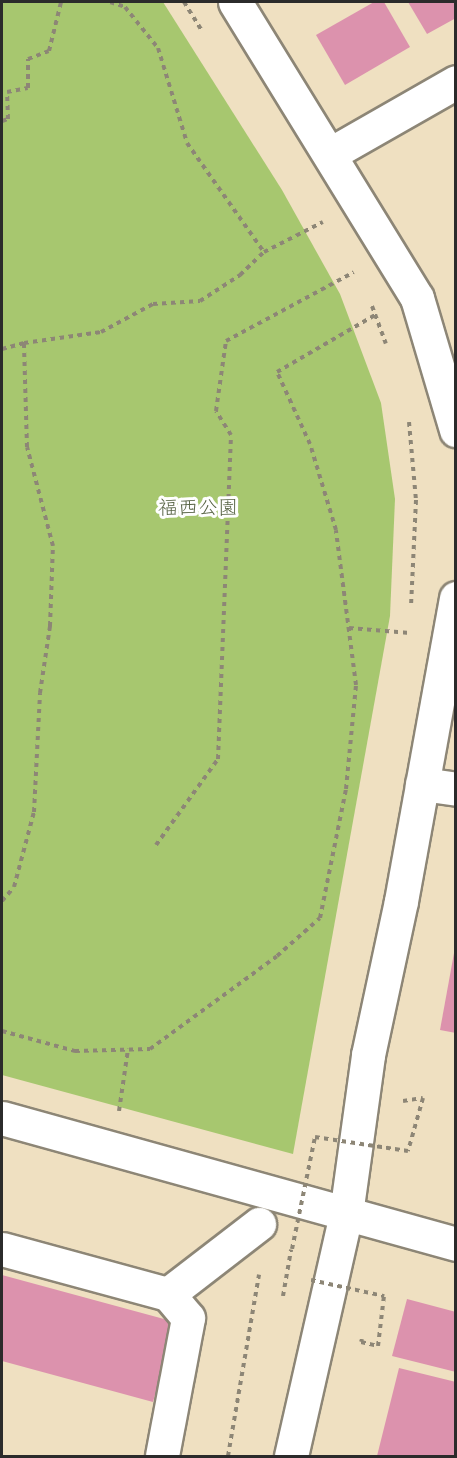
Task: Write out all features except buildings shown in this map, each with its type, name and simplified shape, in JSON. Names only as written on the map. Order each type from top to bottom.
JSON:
[{"type":"street","points":[[235,2],[417,298],[456,430]]},
{"type":"street","points":[[330,154],[456,82]]},
{"type":"street","points":[[291,1456],[346,1214],[368,1054],[422,784],[456,598]]},
{"type":"street","points":[[422,784],[456,789]]},
{"type":"street","points":[[2,1118],[456,1244]]},
{"type":"street","points":[[168,1294],[259,1224]]},
{"type":"street","points":[[2,1249],[168,1294],[188,1318],[162,1456]]},
{"type":"path","points":[[2,121],[8,119],[7,92],[28,88],[28,59],[49,51],[61,2]]},
{"type":"path","points":[[110,2],[125,7],[158,48],[188,143],[264,252]]},
{"type":"path","points":[[184,2],[209,41]]},
{"type":"path","points":[[317,214],[329,232]]},
{"type":"path","points":[[2,349],[101,332],[153,304],[200,301],[240,275],[264,252],[323,222]]},
{"type":"path","points":[[348,262],[359,280]]},
{"type":"path","points":[[156,845],[218,759],[231,435],[216,411],[226,340],[354,272]]},
{"type":"path","points":[[368,296],[390,355]]},
{"type":"path","points":[[2,1031],[75,1051],[150,1049],[277,956],[320,918],[347,777],[356,685],[336,530],[310,444],[277,372],[375,315]]},
{"type":"path","points":[[2,901],[14,887],[34,812],[40,693],[50,626],[53,546],[27,447],[24,344]]},
{"type":"path","points":[[409,417],[416,500],[411,611]]},
{"type":"path","points":[[408,645],[410,622]]},
{"type":"path","points":[[349,628],[410,633]]},
{"type":"path","points":[[117,1122],[128,1049]]},
{"type":"path","points":[[315,1137],[408,1151],[423,1098],[403,1098],[401,1109]]},
{"type":"path","points":[[292,1249],[317,1125]]},
{"type":"path","points":[[228,1456],[264,1248],[259,1224]]},
{"type":"path","points":[[311,1280],[384,1296],[378,1346],[361,1342],[363,1331]]},
{"type":"green space","name":"福西公園","points":[[2,2],[163,2],[282,190],[340,294],[381,403],[395,499],[390,616],[293,1154],[2,1075]]}]
